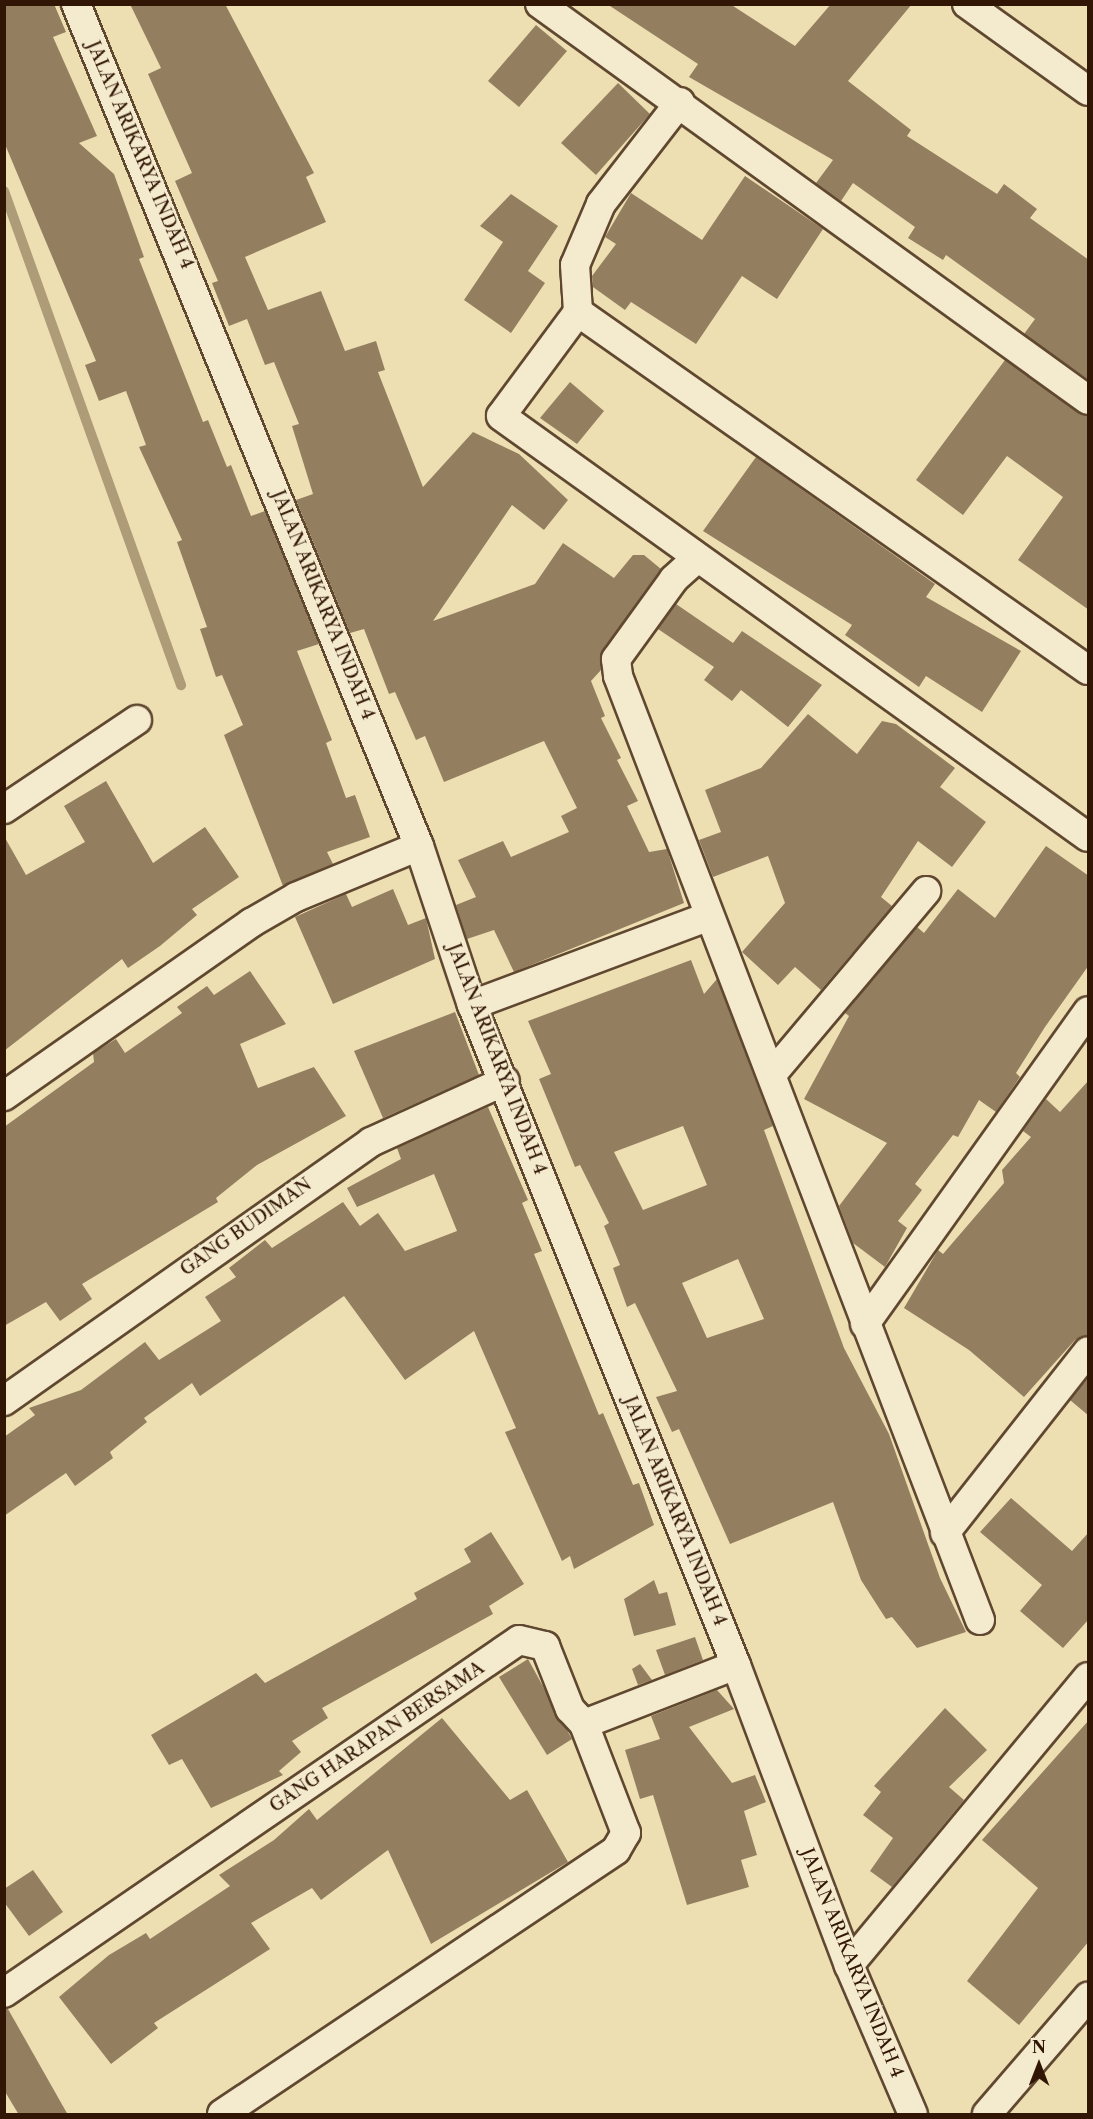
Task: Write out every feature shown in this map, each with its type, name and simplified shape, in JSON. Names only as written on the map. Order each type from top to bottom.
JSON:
[{"type":"street","name":"JALAN ARIKARYA INDAH 4","points":[[76,4],[419,846],[472,1005],[736,1665],[849,1965],[913,2115]]},
{"type":"street","points":[[540,4],[680,102],[1089,400]]},
{"type":"street","points":[[967,4],[1089,92]]},
{"type":"street","points":[[680,102],[601,204],[582,240],[575,265],[578,312],[501,416],[696,559],[1089,837]]},
{"type":"street","points":[[578,312],[1089,670]]},
{"type":"street","points":[[696,559],[674,579],[616,666],[707,917],[773,1073],[865,1324],[980,1620]]},
{"type":"street","points":[[4,809],[137,720]]},
{"type":"street","points":[[4,1096],[251,923],[297,897],[419,846]]},
{"type":"street","points":[[773,1073],[926,891]]},
{"type":"street","points":[[472,1005],[707,917]]},
{"type":"street","points":[[865,1324],[1089,1011]]},
{"type":"street","name":"GANG BUDIMAN","points":[[4,1401],[371,1142],[504,1081]]},
{"type":"street","points":[[945,1533],[1089,1351]]},
{"type":"street","name":"GANG HARAPAN BERSAMA","points":[[4,1993],[519,1640],[546,1646],[570,1709],[584,1724]]},
{"type":"street","points":[[222,2115],[616,1851],[626,1833],[584,1724],[736,1665]]},
{"type":"street","points":[[849,1965],[1089,1677]]},
{"type":"street","points":[[987,2115],[1089,1997]]},
{"type":"building","points":[[4,4],[54,4],[66,32],[53,37],[97,136],[79,143],[114,174],[144,257],[139,259],[203,422],[208,420],[227,467],[231,465],[251,516],[265,511],[319,644],[297,651],[332,740],[326,743],[346,798],[355,795],[370,837],[327,852],[333,864],[283,886],[224,735],[243,725],[222,675],[216,677],[200,629],[207,627],[177,542],[182,540],[139,447],[146,445],[126,391],[99,401],[85,365],[96,361],[4,142]]},
{"type":"building","points":[[130,4],[225,4],[314,173],[306,177],[326,222],[245,257],[268,310],[321,291],[345,351],[376,341],[385,370],[378,372],[423,487],[473,432],[519,454],[568,500],[544,530],[512,505],[433,621],[535,584],[563,543],[614,578],[633,555],[644,555],[661,569],[603,649],[601,670],[591,681],[605,716],[601,718],[621,758],[617,760],[638,801],[627,806],[649,852],[667,849],[684,903],[514,972],[494,930],[467,939],[456,905],[476,897],[458,860],[503,841],[511,857],[569,832],[561,816],[577,808],[544,741],[444,782],[425,736],[416,740],[395,692],[389,694],[364,629],[350,633],[296,500],[313,494],[292,426],[299,424],[274,362],[265,365],[247,319],[229,326],[212,283],[218,281],[175,181],[192,173],[148,74],[161,68]]},
{"type":"building","points":[[607,4],[730,4],[795,46],[831,4],[912,4],[848,81],[911,130],[907,136],[997,194],[1004,184],[1037,209],[1030,218],[1089,260],[1089,380],[1024,334],[1035,319],[946,255],[943,260],[908,238],[915,227],[853,183],[841,201],[816,183],[833,160],[689,77],[698,64]]},
{"type":"building","points":[[536,25],[567,51],[519,107],[488,81]]},
{"type":"building","points":[[618,83],[650,114],[596,175],[561,143]]},
{"type":"building","points":[[745,176],[823,229],[777,299],[742,276],[696,344],[631,302],[625,310],[593,287],[592,276],[616,244],[605,237],[631,193],[702,240]]},
{"type":"building","points":[[511,194],[558,226],[528,271],[545,283],[511,333],[464,300],[503,242],[480,226]]},
{"type":"building","points":[[1005,360],[1089,416],[1089,610],[1018,560],[1063,497],[1007,456],[963,515],[916,480]]},
{"type":"building","points":[[570,382],[604,411],[577,444],[540,418]]},
{"type":"building","points":[[756,457],[935,584],[926,597],[1021,651],[982,712],[926,676],[919,687],[845,635],[852,625],[703,531]]},
{"type":"building","points":[[676,604],[733,643],[742,631],[822,685],[788,727],[741,690],[732,701],[704,680],[714,667],[658,629]]},
{"type":"building","points":[[808,714],[857,754],[882,721],[896,724],[955,768],[940,787],[986,822],[952,867],[918,841],[881,897],[892,906],[821,990],[795,967],[778,985],[742,952],[785,903],[768,856],[713,877],[699,840],[721,832],[705,790],[761,768]]},
{"type":"building","points":[[106,781],[153,863],[205,827],[239,877],[192,909],[197,915],[160,946],[128,968],[122,959],[4,1051],[4,836],[26,875],[85,842],[64,806]]},
{"type":"building","points":[[1046,846],[1089,876],[1089,965],[1045,1027],[1016,1073],[1020,1077],[996,1112],[979,1100],[958,1137],[953,1135],[915,1184],[922,1190],[898,1221],[907,1228],[885,1267],[853,1243],[839,1206],[887,1143],[804,1099],[849,1016],[845,1013],[917,927],[924,933],[958,889],[995,918]]},
{"type":"building","points":[[393,889],[408,925],[426,918],[435,959],[333,1004],[295,917],[346,894],[352,907]]},
{"type":"building","points":[[691,960],[704,994],[717,979],[773,1126],[764,1130],[844,1348],[889,1434],[940,1578],[966,1632],[917,1648],[892,1617],[886,1619],[861,1580],[833,1502],[730,1544],[679,1429],[672,1432],[656,1397],[677,1391],[635,1303],[627,1307],[613,1268],[620,1265],[604,1226],[609,1223],[580,1165],[575,1167],[539,1079],[551,1074],[528,1021]],"holes":[[[683,1126],[707,1185],[643,1210],[614,1152]],[[738,1259],[764,1319],[707,1338],[682,1283]]]},
{"type":"building","points":[[250,971],[286,1024],[240,1044],[258,1088],[314,1067],[346,1116],[257,1165],[216,1198],[218,1202],[82,1284],[92,1299],[60,1321],[46,1302],[4,1326],[4,1127],[94,1062],[93,1053],[116,1039],[125,1053],[182,1013],[177,1007],[207,986],[214,995]]},
{"type":"building","points":[[455,1012],[479,1075],[383,1118],[354,1051]]},
{"type":"building","points":[[1089,1080],[1089,1335],[1075,1340],[1024,1397],[969,1350],[904,1308],[938,1250],[943,1254],[1004,1183],[1002,1170],[1031,1137],[1023,1131],[1046,1099],[1060,1112]]},
{"type":"building","points":[[488,1107],[528,1200],[522,1203],[542,1251],[534,1254],[599,1415],[603,1413],[633,1485],[639,1483],[654,1525],[574,1569],[570,1556],[562,1561],[505,1432],[516,1428],[474,1331],[405,1380],[344,1296],[200,1396],[192,1383],[144,1418],[147,1422],[110,1452],[113,1458],[75,1486],[66,1473],[4,1516],[4,1437],[35,1415],[29,1408],[81,1390],[145,1342],[159,1360],[221,1321],[205,1297],[236,1277],[229,1268],[265,1240],[272,1248],[343,1202],[360,1226],[378,1213],[405,1251],[457,1231],[434,1174],[357,1207],[347,1188],[401,1159],[397,1148]]},
{"type":"building","points":[[1089,1377],[1089,1416],[1070,1400]]},
{"type":"building","points":[[1011,1498],[1072,1551],[1089,1532],[1089,1619],[1063,1648],[1020,1611],[1042,1585],[980,1532]]},
{"type":"building","points":[[491,1532],[524,1584],[489,1606],[493,1614],[322,1708],[328,1718],[292,1741],[301,1752],[279,1771],[283,1775],[211,1808],[182,1759],[169,1765],[151,1735],[256,1673],[265,1683],[417,1599],[414,1593],[471,1562],[464,1549]]},
{"type":"building","points":[[654,1580],[659,1594],[667,1592],[676,1625],[634,1636],[624,1599]]},
{"type":"building","points":[[695,1637],[703,1660],[665,1675],[656,1650]]},
{"type":"building","points":[[528,1659],[572,1739],[547,1755],[499,1677]]},
{"type":"building","points":[[640,1664],[652,1680],[638,1685],[632,1669]]},
{"type":"building","points":[[717,1690],[734,1709],[689,1727],[732,1783],[755,1775],[766,1802],[744,1811],[757,1855],[741,1860],[749,1887],[687,1905],[653,1795],[640,1799],[625,1750],[660,1739],[651,1716]]},
{"type":"building","points":[[945,1708],[987,1750],[949,1787],[964,1800],[892,1887],[870,1871],[893,1838],[863,1815],[881,1792],[874,1786]]},
{"type":"building","points":[[442,1718],[510,1800],[527,1790],[568,1862],[431,1944],[388,1850],[321,1900],[312,1888],[251,1923],[270,1949],[154,2023],[158,2028],[111,2064],[59,1997],[109,1955],[146,1933],[150,1939],[230,1886],[219,1875],[274,1840],[309,1809],[317,1820]]},
{"type":"building","points":[[1089,1720],[1089,1941],[1019,2025],[967,1981],[1038,1888],[982,1840]]},
{"type":"building","points":[[33,1870],[63,1912],[29,1936],[4,1902],[4,1889]]},
{"type":"building","points":[[4,2009],[8,2009],[68,2115],[19,2115],[4,2090]]},
{"type":"waterway","points":[[4,191],[181,685]]}]
